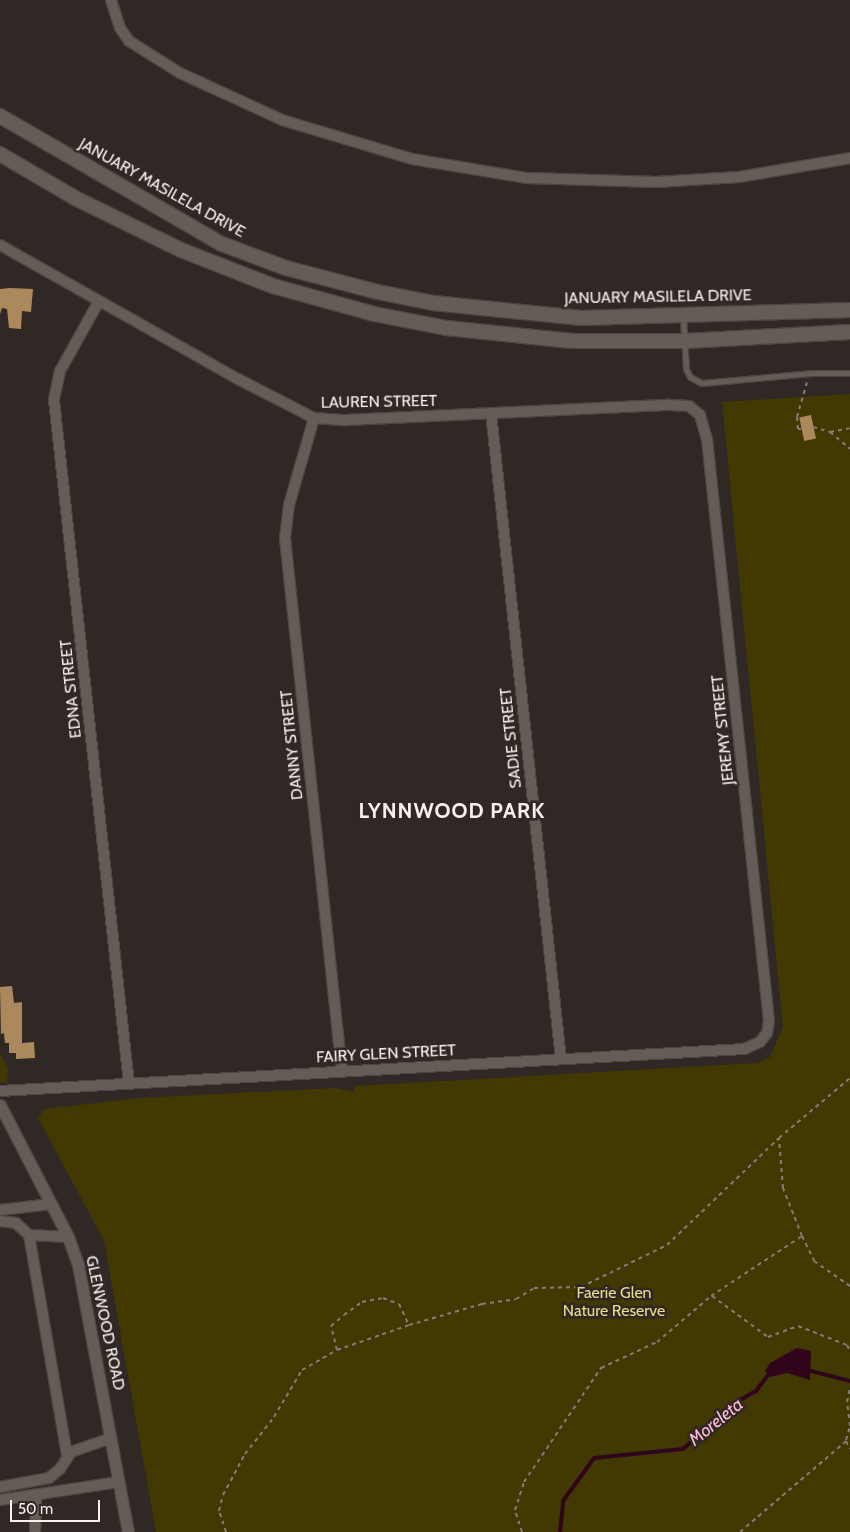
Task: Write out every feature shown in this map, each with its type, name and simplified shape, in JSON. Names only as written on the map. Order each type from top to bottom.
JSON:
[{"type":"main road","name":"JANUARY MASILELA DRIVE","points":[[0,116],[222,244],[299,272],[433,303],[528,314],[603,318],[683,317],[850,310]]},
{"type":"main road","points":[[3,157],[75,198],[181,250],[266,283],[349,308],[430,325],[520,337],[581,342],[685,341],[850,332]]},
{"type":"street","points":[[111,0],[120,28],[129,41],[180,73],[282,120],[412,159],[527,178],[656,182],[739,177],[850,158]]},
{"type":"street","name":"LAUREN STREET","points":[[0,245],[99,302],[314,418],[346,420],[678,405],[694,409],[704,424]]},
{"type":"street","name":"EDNA STREET","points":[[99,302],[60,371],[54,400],[129,1084]]},
{"type":"street","name":"SADIE STREET","points":[[491,413],[561,1059]]},
{"type":"street","name":"DANNY STREET","points":[[314,418],[289,505],[285,538],[342,1072]]},
{"type":"street","name":"JEREMY STREET","points":[[704,424],[766,989],[769,1020],[767,1033]]},
{"type":"street","name":"FAIRY GLEN STREET","points":[[0,1091],[744,1049],[757,1045],[767,1033]]},
{"type":"street","name":"GLENWOOD ROAD","points":[[0,1105],[68,1237],[81,1276],[128,1532]]},
{"type":"street","points":[[0,1210],[52,1204]]},
{"type":"street","points":[[0,1222],[16,1223],[29,1235],[67,1456]]},
{"type":"street","points":[[29,1235],[68,1237]]},
{"type":"street","points":[[0,1487],[49,1478],[60,1469],[67,1456],[78,1448],[111,1438]]},
{"type":"street","points":[[0,1500],[119,1482]]},
{"type":"street","points":[[35,1532],[36,1495]]},
{"type":"lane","points":[[683,317],[686,370],[690,377],[702,382],[812,373],[850,373]]},
{"type":"path","points":[[801,429],[798,429],[799,406],[812,373]]},
{"type":"path","points":[[813,427],[830,432],[850,449]]},
{"type":"path","points":[[830,432],[850,428]]},
{"type":"path","points":[[226,1532],[219,1510],[223,1495],[245,1454],[274,1417],[302,1370],[337,1350],[409,1325],[482,1304],[516,1299],[534,1288],[580,1287],[652,1254],[702,1214],[780,1138],[850,1078]]},
{"type":"path","points":[[780,1138],[783,1188],[802,1236],[814,1261],[850,1286]]},
{"type":"path","points":[[522,1532],[515,1510],[524,1482],[601,1368],[657,1342],[711,1296],[802,1236]]},
{"type":"path","points":[[711,1296],[768,1337],[798,1326],[848,1345],[850,1351]]},
{"type":"path","points":[[337,1350],[330,1326],[362,1302],[383,1298],[399,1304],[409,1325]]},
{"type":"path","points":[[740,1532],[846,1441],[850,1426],[848,1409],[850,1388]]},
{"type":"path","points":[[846,1441],[850,1449]]},
{"type":"green space","name":"Faerie Glen Nature Reserve","points":[[850,394],[850,1532],[156,1532],[104,1241],[38,1118],[44,1109],[140,1098],[336,1088],[354,1092],[355,1086],[757,1063],[770,1057],[783,1027],[722,402]]},
{"type":"green space","points":[[0,1054],[8,1068],[7,1083],[0,1082]]},
{"type":"shaded area","points":[[797,1348],[811,1351],[810,1380],[787,1373],[770,1377],[765,1371],[770,1363]]},
{"type":"building","points":[[0,289],[33,289],[31,312],[22,311],[21,329],[9,328],[7,309],[2,308],[0,314]]},
{"type":"building","points":[[811,415],[816,438],[804,441],[799,417]]},
{"type":"building","points":[[12,986],[14,1003],[22,1002],[22,1043],[34,1042],[35,1058],[16,1059],[16,1053],[9,1053],[9,1043],[5,1043],[4,1033],[1,1034],[0,987]]},
{"type":"waterway","name":"Moreleta","points":[[807,1370],[850,1381]]},
{"type":"waterway","name":"Moreleta","points":[[560,1532],[563,1501],[594,1458],[683,1449],[735,1403],[756,1391],[771,1371]]},
{"type":"district","name":"LYNNWOOD PARK","points":[[452,811]]}]
